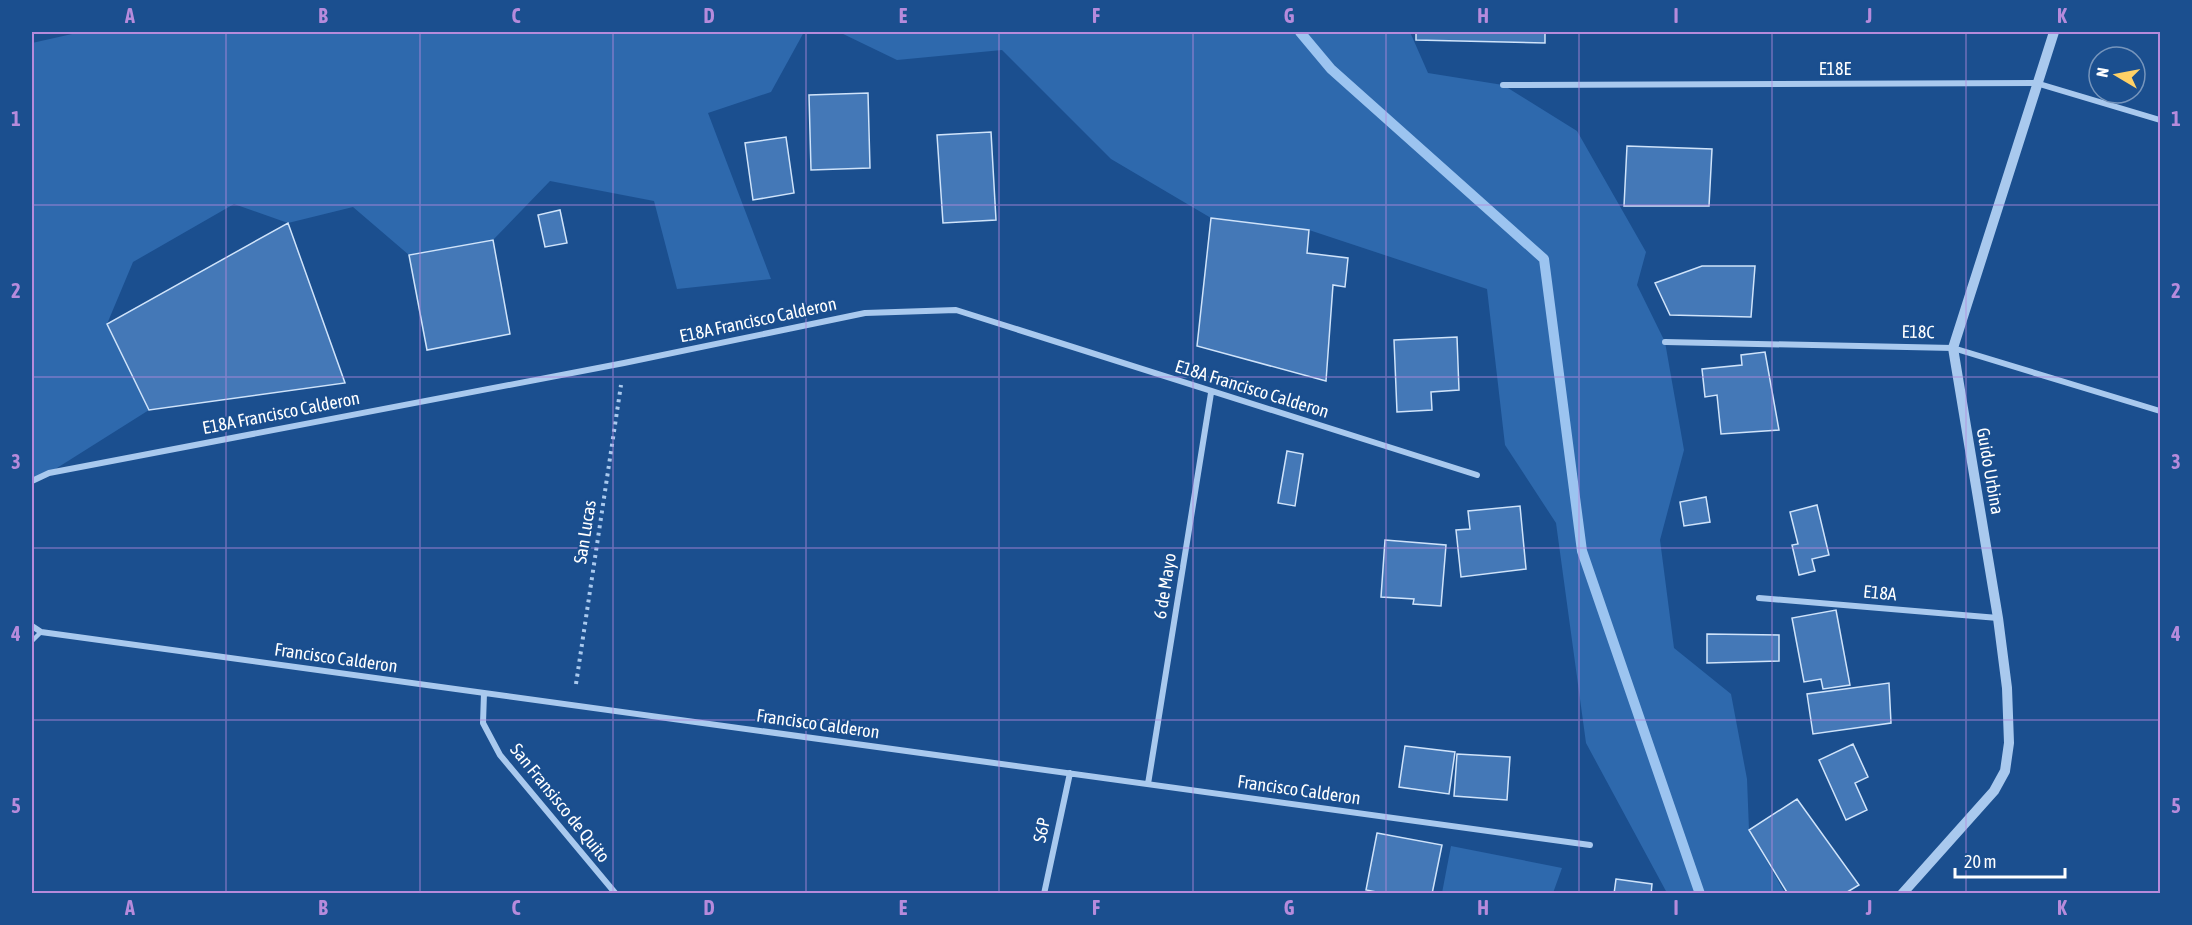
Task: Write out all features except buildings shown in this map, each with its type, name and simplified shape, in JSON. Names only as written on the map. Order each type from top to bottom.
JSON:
[{"type":"street","name":"Guido Urbina","points":[[1902,894],[1994,791],[2005,771],[2009,743],[2007,688],[1998,618],[1953,348],[2054,32]]},
{"type":"street","name":"E18E","points":[[1503,85],[2036,83],[2160,120]]},
{"type":"street","name":"E18A Francisco Calderon","points":[[32,481],[49,473],[624,363],[865,313],[956,310],[1211,393],[1477,475]]},
{"type":"street","name":"E18C","points":[[1665,342],[1953,348],[2160,411]]},
{"type":"street","name":"6 de Mayo","points":[[1148,784],[1211,393]]},
{"type":"street","name":"E18A","points":[[1759,598],[1998,618]]},
{"type":"street","points":[[32,626],[41,632]]},
{"type":"street","name":"Francisco Calderon","points":[[41,632],[1590,845]]},
{"type":"street","name":"San Fransisco de Quito","points":[[484,693],[483,723],[500,755],[616,894]]},
{"type":"street","name":"S6P","points":[[1044,894],[1070,773]]},
{"type":"lane","points":[[32,641],[41,632]]},
{"type":"path","name":"San Lucas","points":[[573,705],[624,363]]},
{"type":"shaded area","points":[[81,32],[804,32],[771,92],[708,113],[771,279],[677,289],[654,201],[550,181],[493,240],[409,255],[353,207],[288,223],[234,204],[133,262],[107,324],[149,410],[49,473],[32,481],[32,43]]},
{"type":"shaded area","points":[[839,32],[1410,32],[1428,73],[1503,85],[1577,131],[1646,252],[1637,285],[1665,342],[1684,450],[1660,540],[1674,648],[1731,694],[1747,779],[1749,830],[1785,893],[1667,893],[1586,743],[1556,523],[1505,445],[1487,289],[1309,230],[1211,218],[1111,159],[1002,50],[897,60]]},
{"type":"shaded area","points":[[1451,846],[1562,868],[1553,893],[1442,893]]},
{"type":"waterway","points":[[1300,32],[1331,69],[1544,259],[1582,551],[1700,894]]}]
